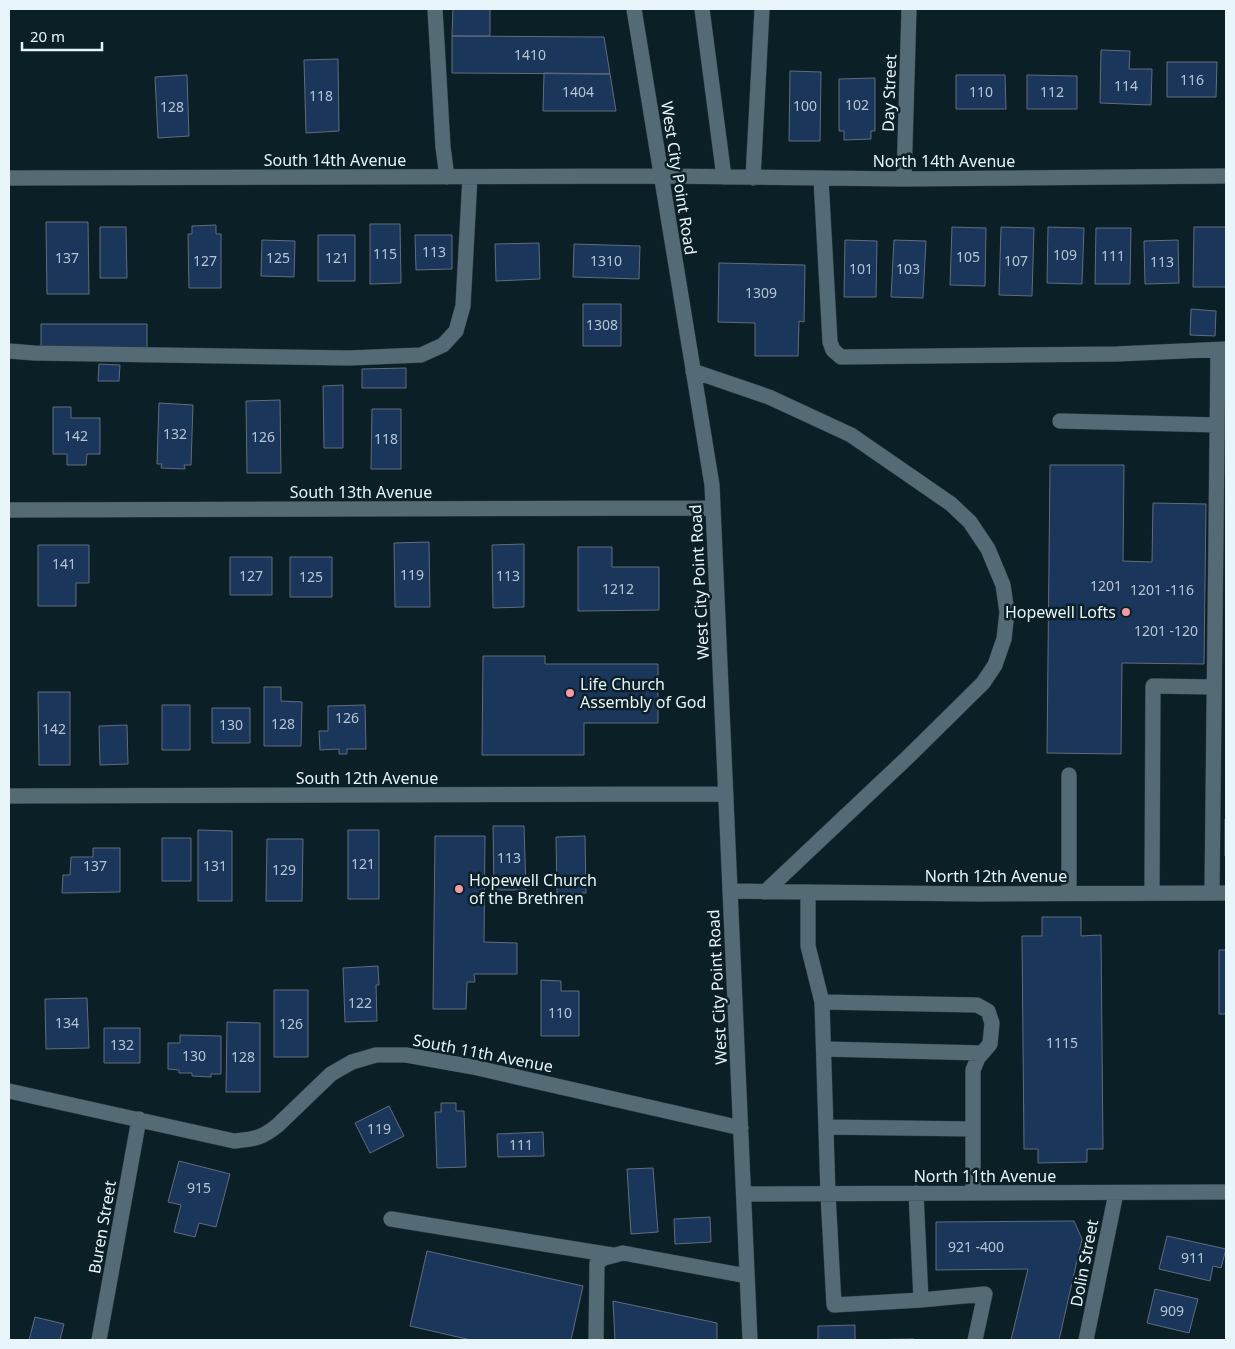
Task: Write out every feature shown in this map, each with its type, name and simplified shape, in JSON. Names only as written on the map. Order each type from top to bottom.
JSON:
[{"type":"street","points":[[435,9],[443,147],[447,177]]},
{"type":"street","name":"West City Point Road","points":[[634,9],[712,486],[750,1340]]},
{"type":"street","points":[[702,9],[724,178]]},
{"type":"street","points":[[753,178],[762,9]]},
{"type":"street","name":"Day Street","points":[[904,179],[910,9]]},
{"type":"street","name":"South 14th Avenue","points":[[9,178],[662,176]]},
{"type":"street","name":"North 14th Avenue","points":[[662,176],[821,179],[1226,176]]},
{"type":"street","points":[[9,351],[349,358],[421,355],[443,345],[456,331],[463,306],[470,177]]},
{"type":"street","points":[[821,179],[830,342],[833,350],[841,357],[1117,354],[1222,349],[1217,425],[1214,687],[1219,893]]},
{"type":"street","points":[[693,371],[769,397],[852,435],[951,504],[970,522],[988,549],[1003,585],[1007,612],[1004,639],[995,665],[983,683],[908,757],[765,892]]},
{"type":"street","points":[[1060,421],[1217,425]]},
{"type":"street","name":"South 13th Avenue","points":[[9,510],[713,508]]},
{"type":"street","points":[[1152,893],[1153,686],[1214,687]]},
{"type":"street","points":[[1069,775],[1069,894]]},
{"type":"street","name":"South 12th Avenue","points":[[9,796],[726,794]]},
{"type":"street","name":"North 12th Avenue","points":[[730,892],[1219,893]]},
{"type":"street","points":[[808,892],[808,946],[822,1002],[828,1194],[834,1305],[985,1294],[975,1340]]},
{"type":"street","points":[[822,1002],[977,1005],[988,1011],[992,1023],[990,1044],[978,1058],[973,1070],[973,1193]]},
{"type":"street","points":[[824,1049],[982,1053]]},
{"type":"street","name":"South 11th Avenue","points":[[9,1090],[234,1141],[255,1139],[270,1132],[331,1074],[352,1062],[376,1055],[406,1055],[474,1067],[741,1128]]},
{"type":"street","name":"Buren Street","points":[[98,1340],[139,1119]]},
{"type":"street","points":[[826,1126],[973,1129]]},
{"type":"street","name":"North 11th Avenue","points":[[744,1194],[1226,1192]]},
{"type":"street","points":[[916,1193],[921,1300]]},
{"type":"street","name":"Dolin Street","points":[[1086,1340],[1116,1193]]},
{"type":"street","points":[[391,1219],[612,1255]]},
{"type":"street","points":[[596,1340],[597,1263],[604,1258],[623,1253],[747,1276]]},
{"type":"building","points":[[453,9],[490,9],[490,36],[452,36]]},
{"type":"building","points":[[452,36],[604,37],[610,74],[452,73]]},
{"type":"building","points":[[1101,50],[1130,51],[1129,69],[1152,69],[1151,105],[1100,103]]},
{"type":"building","points":[[338,59],[339,131],[306,133],[304,60]]},
{"type":"building","points":[[1167,62],[1217,62],[1216,97],[1167,97]]},
{"type":"building","points":[[790,71],[821,72],[820,141],[789,141]]},
{"type":"building","points":[[544,73],[610,74],[616,111],[543,111]]},
{"type":"building","points":[[187,75],[189,136],[158,138],[155,77]]},
{"type":"building","points":[[956,75],[1005,75],[1006,109],[956,109]]},
{"type":"building","points":[[1027,75],[1077,76],[1077,109],[1027,109]]},
{"type":"building","points":[[875,78],[875,131],[871,131],[871,139],[844,140],[844,131],[839,131],[839,79]]},
{"type":"building","points":[[46,222],[88,222],[89,294],[47,294]]},
{"type":"building","points":[[370,224],[400,224],[401,283],[370,284]]},
{"type":"building","points":[[216,225],[216,234],[221,234],[221,288],[189,288],[188,234],[192,234],[192,226]]},
{"type":"building","points":[[100,227],[126,227],[127,278],[100,278]]},
{"type":"building","points":[[952,227],[986,228],[985,286],[950,285]]},
{"type":"building","points":[[1001,227],[1034,228],[1032,296],[999,295]]},
{"type":"building","points":[[1048,227],[1084,228],[1082,284],[1047,283]]},
{"type":"building","points":[[1194,227],[1226,227],[1226,287],[1193,287]]},
{"type":"building","points":[[1096,228],[1131,228],[1130,284],[1095,284]]},
{"type":"building","points":[[318,235],[355,235],[355,281],[318,281]]},
{"type":"building","points":[[415,235],[452,235],[452,269],[416,270]]},
{"type":"building","points":[[262,240],[295,241],[294,277],[261,276]]},
{"type":"building","points":[[845,240],[877,241],[876,297],[844,297]]},
{"type":"building","points":[[894,240],[926,241],[923,298],[891,297]]},
{"type":"building","points":[[1178,240],[1179,283],[1145,284],[1144,241]]},
{"type":"building","points":[[539,243],[540,279],[496,281],[495,244]]},
{"type":"building","points":[[574,244],[640,246],[639,279],[573,277]]},
{"type":"building","points":[[719,263],[805,265],[804,322],[799,321],[798,356],[755,356],[755,323],[718,322]]},
{"type":"building","points":[[583,304],[621,304],[621,346],[583,346]]},
{"type":"building","points":[[1191,309],[1216,311],[1215,336],[1190,335]]},
{"type":"building","points":[[41,324],[147,324],[147,348],[41,348]]},
{"type":"building","points":[[99,364],[120,365],[119,381],[98,381]]},
{"type":"building","points":[[406,368],[406,388],[362,388],[362,369]]},
{"type":"building","points":[[343,385],[343,448],[324,448],[323,386]]},
{"type":"building","points":[[280,400],[281,473],[247,473],[246,401]]},
{"type":"building","points":[[159,403],[193,405],[191,465],[184,465],[185,469],[161,468],[162,464],[157,464]]},
{"type":"building","points":[[53,407],[71,407],[71,418],[100,418],[100,454],[87,454],[86,465],[67,465],[67,454],[53,454]]},
{"type":"building","points":[[372,409],[401,409],[401,469],[371,469]]},
{"type":"building","name":"Hopewell Lofts","points":[[1050,465],[1124,465],[1123,561],[1152,562],[1153,503],[1206,504],[1204,664],[1122,663],[1121,754],[1047,753]]},
{"type":"building","points":[[429,542],[430,607],[395,607],[394,543]]},
{"type":"building","points":[[524,544],[524,607],[493,608],[492,545]]},
{"type":"building","points":[[38,545],[89,545],[89,583],[76,583],[76,606],[38,606]]},
{"type":"building","points":[[578,547],[612,547],[612,567],[659,567],[659,610],[578,611]]},
{"type":"building","points":[[230,557],[272,557],[272,595],[230,595]]},
{"type":"building","points":[[290,557],[332,557],[332,597],[290,597]]},
{"type":"building","name":"Life Church Assembly of God","points":[[483,656],[545,656],[545,664],[658,664],[658,723],[584,723],[584,755],[482,755]]},
{"type":"building","points":[[264,687],[281,687],[281,701],[302,702],[301,746],[264,746]]},
{"type":"building","points":[[38,692],[70,692],[70,765],[39,765]]},
{"type":"building","points":[[162,705],[190,705],[190,750],[162,750]]},
{"type":"building","points":[[365,705],[366,749],[347,749],[347,754],[339,754],[339,749],[320,750],[319,731],[328,731],[328,706]]},
{"type":"building","points":[[212,708],[250,708],[250,743],[212,743]]},
{"type":"building","points":[[127,725],[128,764],[100,765],[99,726]]},
{"type":"building","points":[[1226,819],[1226,856],[1225,856]]},
{"type":"building","points":[[493,826],[524,826],[526,890],[494,890]]},
{"type":"building","points":[[198,830],[232,831],[232,901],[198,901]]},
{"type":"building","points":[[348,830],[379,830],[379,899],[348,899]]},
{"type":"building","name":"Hopewell Church of the Brethren","points":[[435,836],[485,836],[484,942],[517,943],[517,974],[474,974],[475,982],[467,982],[466,1009],[433,1009]]},
{"type":"building","points":[[585,836],[586,893],[557,894],[556,837]]},
{"type":"building","points":[[162,838],[191,838],[191,881],[162,881]]},
{"type":"building","points":[[267,839],[303,839],[302,901],[266,901]]},
{"type":"building","points":[[93,848],[120,848],[120,892],[62,893],[63,875],[70,875],[71,857],[93,857]]},
{"type":"building","points":[[1042,917],[1081,917],[1081,936],[1101,935],[1103,1149],[1087,1149],[1087,1162],[1038,1163],[1038,1149],[1024,1149],[1022,936],[1042,936]]},
{"type":"building","points":[[1219,950],[1226,950],[1226,1014],[1219,1014]]},
{"type":"building","points":[[378,966],[379,985],[376,985],[377,1021],[345,1022],[343,968]]},
{"type":"building","points":[[541,980],[561,981],[561,991],[579,991],[579,1036],[541,1036]]},
{"type":"building","points":[[274,990],[308,990],[308,1057],[274,1057]]},
{"type":"building","points":[[87,998],[89,1048],[46,1049],[45,999]]},
{"type":"building","points":[[227,1022],[260,1023],[260,1092],[226,1092]]},
{"type":"building","points":[[104,1028],[140,1028],[140,1063],[104,1063]]},
{"type":"building","points":[[180,1035],[221,1036],[221,1074],[211,1074],[211,1077],[192,1076],[192,1073],[179,1073],[179,1070],[168,1069],[168,1043],[180,1043]]},
{"type":"building","points":[[441,1103],[456,1103],[456,1111],[464,1111],[466,1167],[437,1168],[435,1112],[441,1112]]},
{"type":"building","points":[[389,1106],[404,1136],[370,1153],[355,1123]]},
{"type":"building","points":[[543,1132],[544,1156],[498,1157],[497,1134]]},
{"type":"building","points":[[179,1161],[230,1174],[216,1227],[199,1223],[195,1237],[174,1232],[181,1205],[168,1202]]},
{"type":"building","points":[[653,1168],[658,1232],[631,1234],[627,1169]]},
{"type":"building","points":[[710,1217],[711,1242],[675,1244],[674,1219]]},
{"type":"building","points":[[1074,1221],[1082,1239],[1059,1340],[1011,1340],[1028,1269],[936,1270],[936,1222]]},
{"type":"building","points":[[1167,1236],[1226,1249],[1221,1268],[1213,1266],[1210,1281],[1159,1269]]},
{"type":"building","points":[[427,1251],[583,1286],[571,1340],[471,1340],[410,1326]]},
{"type":"building","points":[[1155,1289],[1198,1299],[1189,1333],[1147,1323]]},
{"type":"building","points":[[613,1301],[717,1323],[717,1340],[615,1340]]},
{"type":"building","points":[[35,1317],[64,1324],[60,1340],[29,1340]]},
{"type":"building","points":[[855,1325],[855,1340],[818,1340],[818,1326]]},
{"type":"building","points":[[914,1339],[914,1340],[855,1340]]},
{"type":"place","name":"Hopewell Lofts","points":[[1126,612]]},
{"type":"place","name":"Life Church Assembly of God","points":[[570,693]]},
{"type":"place","name":"Hopewell Church of the Brethren","points":[[459,889]]}]
